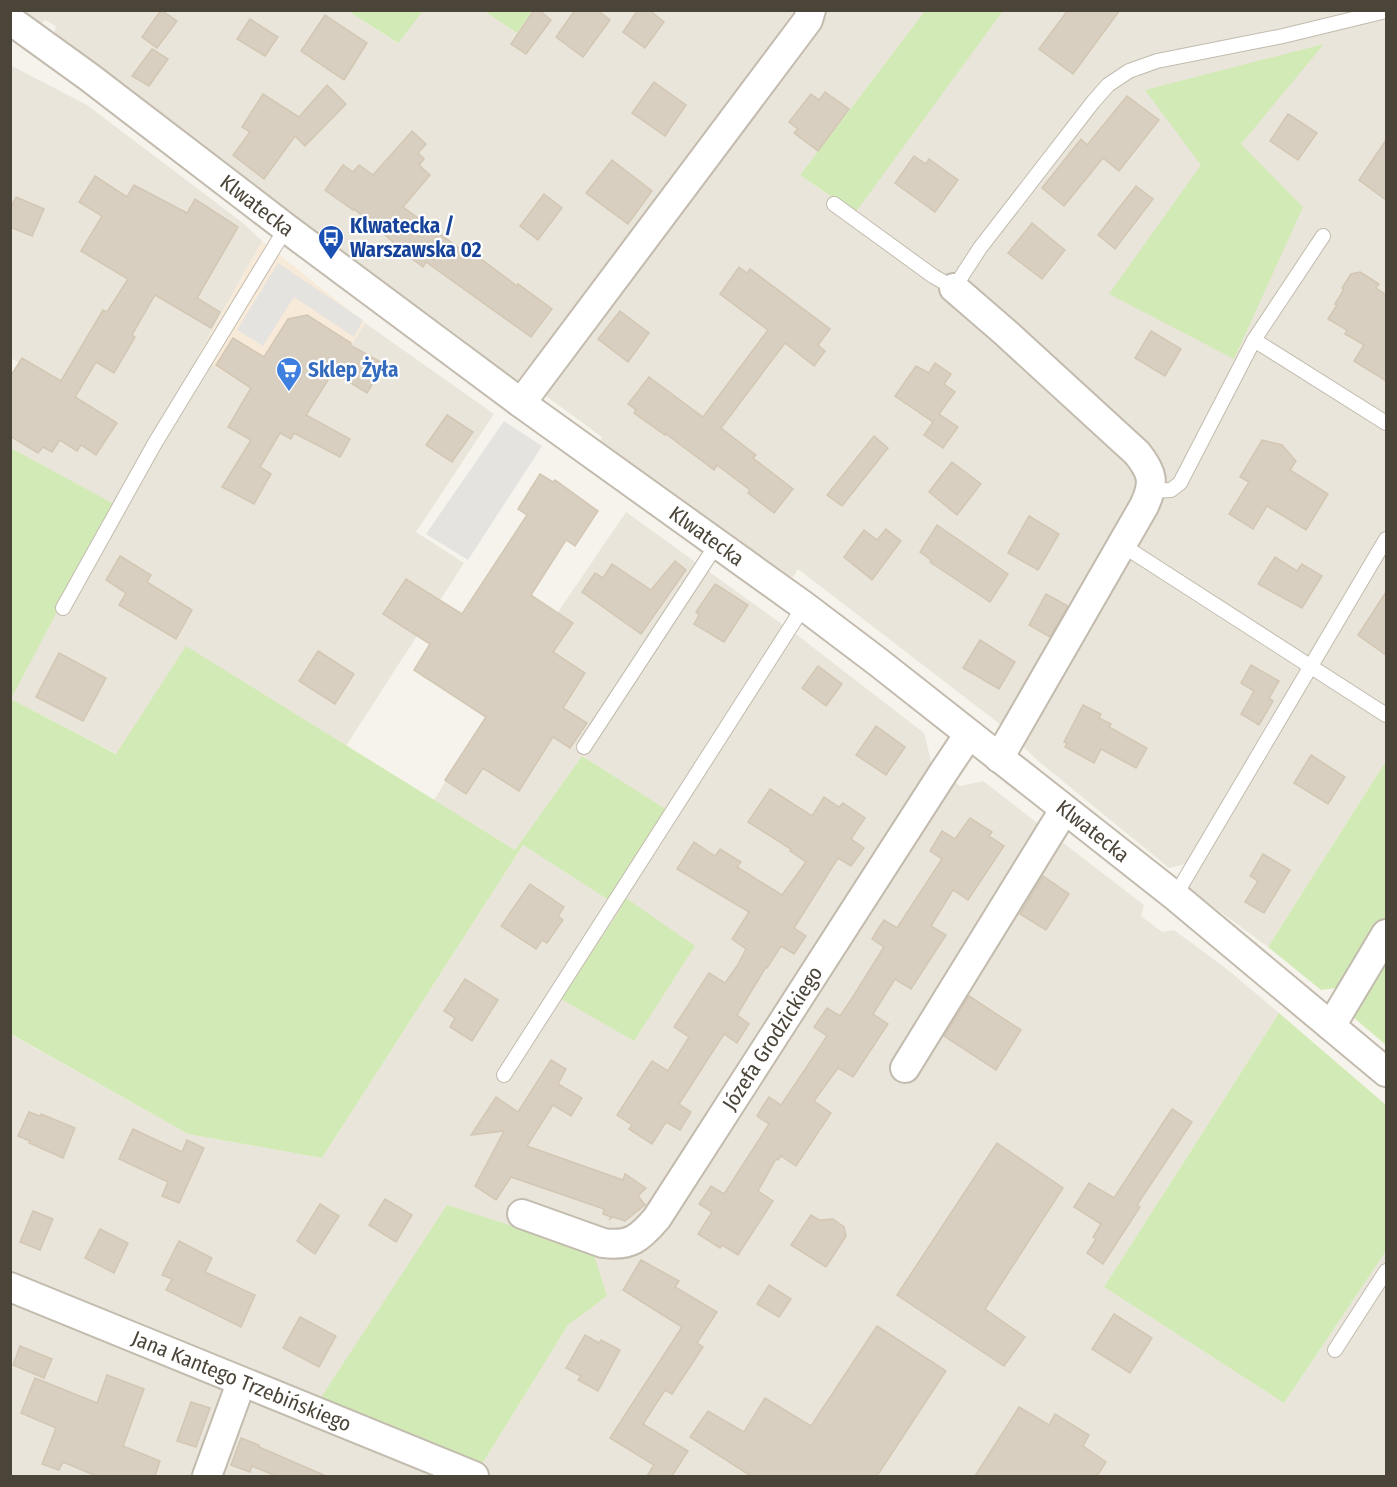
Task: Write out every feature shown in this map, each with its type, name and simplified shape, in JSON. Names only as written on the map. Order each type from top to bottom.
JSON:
[{"type":"street","points":[[521,403],[808,20],[811,10]]},
{"type":"street","name":"Klwatecka","points":[[10,20],[89,76],[286,228],[521,403],[804,606],[1175,896],[1386,1072]]},
{"type":"street","points":[[954,288],[1137,453],[1151,476],[1151,491],[999,758]]},
{"type":"street","name":"Józefa Grodzickiego","points":[[522,1214],[603,1243],[616,1245],[631,1242],[645,1232],[657,1218],[969,734]]},
{"type":"street","points":[[905,1068],[1064,810]]},
{"type":"street","points":[[1331,1026],[1386,934]]},
{"type":"street","name":"Jana Kantego Trzebińskiego","points":[[10,1287],[474,1476]]},
{"type":"street","points":[[207,1476],[241,1383]]},
{"type":"lane","points":[[834,204],[933,276],[954,288],[980,248],[1093,102],[1108,85],[1129,71],[1157,61],[1283,36],[1386,11]]},
{"type":"lane","points":[[63,608],[149,453],[286,228]]},
{"type":"lane","points":[[1151,491],[1171,490],[1180,483],[1254,340],[1323,236]]},
{"type":"lane","points":[[1254,340],[1386,423]]},
{"type":"lane","points":[[1175,896],[1386,539]]},
{"type":"lane","points":[[584,747],[717,544]]},
{"type":"lane","points":[[1122,544],[1386,715]]},
{"type":"lane","points":[[504,1075],[804,606]]},
{"type":"lane","points":[[1335,1350],[1386,1271]]},
{"type":"shaded area","points":[[23,11],[348,11],[397,43],[423,11],[484,11],[517,33],[532,11],[925,11],[800,175],[854,213],[1003,11],[1386,11],[1386,761],[1268,947],[1188,888],[1198,871],[1186,864],[1169,868],[1037,760],[1001,725],[798,569],[793,577],[785,573],[600,441],[602,437],[520,377],[517,382],[461,338],[279,205],[54,33],[56,26],[45,20],[41,24]]},
{"type":"shaded area","points":[[10,65],[87,105],[243,223],[262,241],[198,356],[216,365],[351,345],[365,323],[494,414],[416,532],[464,563],[346,746],[246,684],[117,754],[11,699],[113,504],[11,448],[11,388],[23,364],[10,358]]},
{"type":"shaded area","points":[[262,241],[365,323],[302,420],[198,356]]},
{"type":"shaded area","points":[[278,263],[363,320],[354,337],[294,297],[263,346],[237,330]]},
{"type":"shaded area","points":[[504,421],[542,446],[468,560],[426,534]]},
{"type":"shaded area","points":[[626,512],[797,635],[924,733],[932,765],[960,786],[983,781],[1144,905],[1141,916],[1162,932],[1174,930],[1228,970],[1279,1013],[1104,1287],[1284,1403],[1386,1251],[1386,1476],[11,1476],[10,1034],[188,1134],[322,1158],[523,845],[621,908],[562,999],[634,1041],[626,898],[678,818],[582,756],[515,850],[434,800],[477,731]],"holes":[[[606,1296],[568,1325],[482,1464],[320,1399]]]},
{"type":"green space","points":[[348,11],[423,11],[398,43]]},
{"type":"green space","points":[[484,11],[532,11],[517,33]]},
{"type":"green space","points":[[925,11],[1003,11],[855,213],[800,175]]},
{"type":"green space","points":[[1324,44],[1241,144],[1303,207],[1234,359],[1109,294],[1201,165],[1145,90]]},
{"type":"green space","points":[[11,448],[114,504],[11,699]]},
{"type":"green space","points":[[186,646],[515,850],[582,756],[678,817],[626,898],[695,946],[634,1041],[561,999],[621,908],[523,845],[322,1158],[188,1134],[11,1034],[11,699],[116,754]]},
{"type":"green space","points":[[1386,761],[1386,921],[1344,987],[1321,990],[1268,947]]},
{"type":"green space","points":[[1386,961],[1386,1045],[1353,1017]]},
{"type":"green space","points":[[1279,1013],[1386,1105],[1386,1251],[1284,1403],[1104,1287]]},
{"type":"green space","points":[[447,1205],[593,1252],[607,1296],[568,1325],[482,1464],[320,1399]]},
{"type":"building","points":[[161,10],[177,21],[157,48],[142,37]]},
{"type":"building","points":[[534,10],[539,10],[551,20],[526,54],[511,44]]},
{"type":"building","points":[[575,10],[597,10],[610,20],[583,57],[556,37]]},
{"type":"building","points":[[638,10],[649,10],[664,22],[645,48],[623,32]]},
{"type":"building","points":[[1068,10],[1120,10],[1073,74],[1039,49]]},
{"type":"building","points":[[325,15],[367,43],[344,80],[301,51]]},
{"type":"building","points":[[250,19],[278,37],[265,56],[237,39]]},
{"type":"building","points":[[152,49],[168,59],[149,86],[132,76]]},
{"type":"building","points":[[654,82],[686,105],[665,136],[632,113]]},
{"type":"building","points":[[327,85],[346,104],[305,146],[295,136],[264,179],[233,155],[250,132],[242,127],[263,94],[299,117]]},
{"type":"building","points":[[825,92],[849,109],[818,151],[794,133],[798,129],[789,122],[811,94],[819,100]]},
{"type":"building","points":[[1127,96],[1159,120],[1119,171],[1103,158],[1064,206],[1042,188],[1081,139],[1087,145]]},
{"type":"building","points":[[1288,114],[1317,133],[1298,160],[1270,141]]},
{"type":"building","points":[[412,131],[426,144],[418,153],[424,159],[419,165],[430,175],[403,207],[466,253],[469,250],[552,309],[531,337],[426,262],[423,267],[392,244],[393,242],[354,209],[325,190],[343,165],[353,172],[359,165],[373,175]]},
{"type":"building","points":[[1386,140],[1386,200],[1359,180]]},
{"type":"building","points":[[914,156],[926,164],[929,159],[958,180],[935,212],[895,183]]},
{"type":"building","points":[[612,160],[652,191],[628,224],[586,193]]},
{"type":"building","points":[[95,176],[127,197],[134,185],[187,213],[195,199],[238,227],[197,298],[220,312],[211,328],[155,295],[132,335],[135,337],[114,373],[96,362],[75,397],[117,423],[96,455],[81,445],[77,451],[60,440],[52,452],[43,447],[38,453],[10,436],[10,377],[22,358],[61,381],[103,310],[107,312],[128,279],[81,251],[102,216],[79,202]]},
{"type":"building","points":[[1136,186],[1153,199],[1115,249],[1098,235]]},
{"type":"building","points":[[544,194],[562,208],[538,240],[520,226]]},
{"type":"building","points":[[16,197],[44,209],[32,236],[10,227],[10,209]]},
{"type":"building","points":[[1032,223],[1065,250],[1042,279],[1008,253]]},
{"type":"building","points":[[739,267],[747,273],[750,269],[830,329],[818,345],[825,351],[814,366],[785,343],[721,428],[756,455],[753,458],[793,489],[774,513],[748,493],[750,490],[717,465],[714,470],[634,413],[636,410],[628,404],[649,377],[703,417],[768,330],[720,294]]},
{"type":"building","points":[[1360,272],[1379,284],[1376,288],[1386,295],[1386,381],[1354,361],[1364,345],[1345,334],[1347,330],[1328,319],[1351,274]]},
{"type":"building","points":[[620,311],[649,333],[628,362],[598,339]]},
{"type":"building","points":[[307,315],[351,343],[350,345],[384,364],[367,393],[333,372],[306,415],[350,439],[340,457],[294,433],[291,439],[280,433],[260,467],[271,474],[254,504],[222,487],[251,440],[228,427],[251,388],[216,365],[233,338],[264,357],[288,319]]},
{"type":"building","points":[[1151,331],[1181,349],[1165,376],[1135,358]]},
{"type":"building","points":[[935,363],[951,374],[944,384],[955,392],[939,414],[958,427],[943,448],[924,435],[933,422],[895,396],[916,366],[929,373]]},
{"type":"building","points":[[447,415],[473,432],[452,462],[426,445]]},
{"type":"building","points":[[874,436],[888,448],[842,506],[827,495]]},
{"type":"building","points":[[1262,440],[1282,445],[1296,461],[1290,470],[1328,494],[1306,530],[1267,506],[1253,529],[1229,514],[1249,482],[1240,477]]},
{"type":"building","points":[[952,462],[981,484],[957,515],[929,492]]},
{"type":"building","points":[[540,474],[553,482],[555,480],[598,511],[575,546],[566,540],[531,595],[573,623],[553,652],[585,673],[563,708],[587,723],[570,748],[553,737],[519,791],[483,768],[466,794],[445,780],[486,717],[414,670],[430,644],[383,614],[406,579],[462,614],[527,515],[518,509]]},
{"type":"building","points":[[1029,516],[1059,534],[1038,570],[1008,553]]},
{"type":"building","points":[[937,525],[1008,574],[990,602],[930,562],[931,560],[920,552]]},
{"type":"building","points":[[886,529],[901,541],[872,580],[844,557],[864,530],[877,540]]},
{"type":"building","points":[[120,556],[151,575],[147,582],[192,610],[176,639],[119,605],[126,593],[106,580]]},
{"type":"building","points":[[1275,557],[1297,571],[1302,564],[1322,576],[1302,608],[1258,584]]},
{"type":"building","points":[[675,561],[686,570],[641,634],[582,592],[595,573],[603,578],[612,564],[651,590]]},
{"type":"building","points":[[715,584],[748,605],[724,642],[694,624],[699,615],[696,612]]},
{"type":"building","points":[[1386,592],[1386,655],[1358,635]]},
{"type":"building","points":[[1046,594],[1068,606],[1050,637],[1029,625]]},
{"type":"building","points":[[980,640],[1015,662],[999,689],[963,668]]},
{"type":"building","points":[[318,651],[354,674],[335,704],[299,681]]},
{"type":"building","points":[[59,653],[106,678],[83,721],[36,697]]},
{"type":"building","points":[[1251,665],[1279,681],[1269,698],[1273,701],[1259,725],[1241,714],[1254,691],[1241,683]]},
{"type":"building","points":[[818,666],[842,684],[826,706],[802,688]]},
{"type":"building","points":[[1083,705],[1101,714],[1099,718],[1111,724],[1109,727],[1147,748],[1136,768],[1101,749],[1094,763],[1065,747],[1067,743],[1064,742]]},
{"type":"building","points":[[876,726],[905,747],[886,775],[856,755]]},
{"type":"building","points":[[1311,755],[1345,777],[1328,804],[1294,783]]},
{"type":"building","points":[[770,789],[812,816],[824,797],[839,807],[843,803],[865,818],[851,839],[864,848],[851,866],[838,858],[794,928],[806,936],[794,954],[781,946],[737,1015],[749,1024],[737,1043],[724,1034],[679,1104],[691,1112],[680,1130],[666,1122],[652,1144],[629,1129],[632,1125],[617,1115],[652,1061],[668,1071],[689,1037],[674,1027],[709,973],[725,983],[746,949],[732,939],[749,912],[677,869],[694,842],[715,856],[720,849],[741,862],[737,867],[782,895],[806,862],[790,851],[791,849],[748,822]]},
{"type":"building","points":[[970,818],[992,832],[989,836],[1004,846],[968,900],[953,890],[931,926],[946,935],[911,989],[895,979],[873,1014],[888,1024],[853,1077],[838,1068],[814,1101],[831,1113],[796,1166],[781,1156],[778,1160],[776,1159],[758,1191],[773,1201],[738,1255],[722,1245],[720,1248],[698,1234],[712,1212],[699,1204],[711,1186],[724,1194],[769,1124],[757,1116],[763,1106],[769,1097],[781,1105],[827,1036],[814,1027],[827,1008],[840,1016],[854,995],[884,947],[872,939],[878,929],[884,920],[897,928],[942,859],[930,851],[942,831],[955,839]]},
{"type":"building","points":[[1263,854],[1290,870],[1264,913],[1245,902],[1258,881],[1250,876]]},
{"type":"building","points":[[1043,876],[1069,894],[1046,930],[1020,914]]},
{"type":"building","points":[[530,884],[564,907],[558,916],[563,920],[547,943],[542,940],[536,949],[501,926]]},
{"type":"building","points":[[465,979],[498,1000],[472,1041],[450,1027],[455,1018],[444,1011]]},
{"type":"building","points":[[969,996],[1021,1030],[996,1070],[944,1036]]},
{"type":"building","points":[[551,1060],[566,1069],[558,1084],[582,1098],[571,1116],[553,1105],[527,1146],[623,1180],[625,1174],[646,1188],[638,1196],[645,1205],[625,1221],[613,1217],[610,1219],[611,1217],[603,1214],[604,1209],[511,1177],[496,1200],[475,1186],[504,1131],[471,1135],[496,1097],[518,1112]]},
{"type":"building","points":[[1172,1109],[1192,1122],[1137,1205],[1140,1207],[1103,1264],[1087,1253],[1096,1239],[1093,1237],[1101,1224],[1074,1207],[1089,1183],[1114,1198]]},
{"type":"building","points":[[29,1112],[40,1116],[41,1114],[75,1128],[63,1158],[18,1136]]},
{"type":"building","points":[[133,1129],[182,1152],[187,1140],[204,1148],[179,1203],[162,1196],[168,1182],[119,1159]]},
{"type":"building","points":[[997,1143],[1063,1188],[985,1309],[1025,1337],[1004,1366],[897,1295]]},
{"type":"building","points":[[385,1199],[412,1215],[396,1242],[369,1225]]},
{"type":"building","points":[[320,1204],[339,1216],[315,1254],[297,1241]]},
{"type":"building","points":[[33,1211],[53,1219],[40,1250],[20,1242]]},
{"type":"building","points":[[811,1215],[819,1220],[833,1219],[844,1227],[846,1236],[826,1267],[791,1245]]},
{"type":"building","points":[[100,1229],[128,1243],[114,1273],[85,1258]]},
{"type":"building","points":[[179,1241],[212,1258],[205,1272],[255,1295],[241,1327],[166,1290],[172,1279],[162,1275]]},
{"type":"building","points":[[641,1260],[679,1281],[675,1287],[717,1312],[697,1343],[703,1347],[672,1394],[665,1390],[643,1424],[688,1451],[672,1476],[647,1476],[654,1465],[610,1438],[682,1327],[623,1290]]},
{"type":"building","points":[[769,1285],[791,1299],[779,1317],[757,1304]]},
{"type":"building","points":[[1114,1314],[1152,1338],[1130,1373],[1092,1349]]},
{"type":"building","points":[[300,1317],[336,1336],[319,1367],[283,1348]]},
{"type":"building","points":[[877,1326],[946,1371],[877,1476],[751,1476],[690,1437],[708,1411],[744,1432],[765,1398],[811,1426]]},
{"type":"building","points":[[585,1335],[599,1343],[601,1340],[620,1350],[598,1391],[578,1380],[581,1376],[566,1368]]},
{"type":"building","points":[[20,1346],[52,1359],[44,1378],[13,1365]]},
{"type":"building","points":[[107,1375],[144,1389],[123,1446],[160,1461],[155,1476],[96,1476],[63,1462],[59,1470],[42,1464],[56,1428],[21,1413],[35,1378],[97,1403]]},
{"type":"building","points":[[191,1402],[210,1408],[196,1447],[177,1441]]},
{"type":"building","points":[[1019,1407],[1049,1425],[1055,1414],[1089,1435],[1083,1446],[1106,1462],[1097,1476],[975,1476]]},
{"type":"building","points":[[241,1438],[326,1476],[276,1476],[252,1466],[250,1472],[231,1465]]},
{"type":"place","name":"Klwatecka / Warszawska 02","points":[[331,261]]},
{"type":"place","name":"Sklep Żyła","points":[[289,393]]}]
